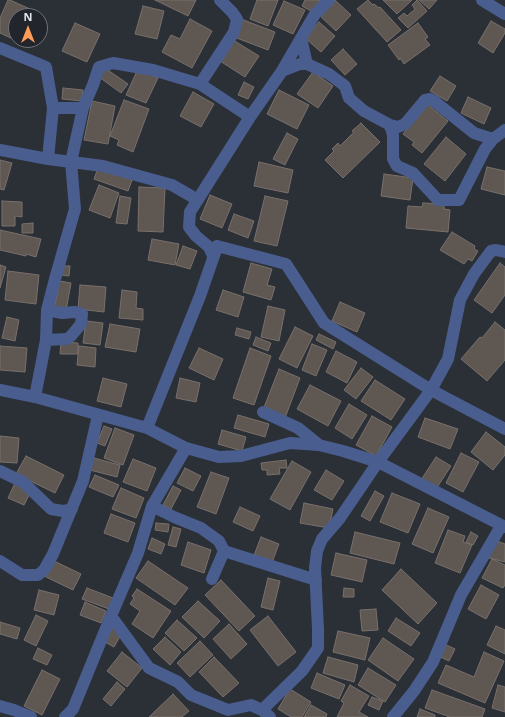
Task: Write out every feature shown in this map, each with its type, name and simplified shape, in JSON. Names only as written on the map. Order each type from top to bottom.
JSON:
[{"type":"street","points":[[200,84],[234,32],[237,19],[220,0]]},
{"type":"street","points":[[217,246],[212,254],[209,247],[196,236],[189,227],[190,212],[250,117],[282,71],[315,14],[329,0]]},
{"type":"street","points":[[482,0],[505,14]]},
{"type":"street","points":[[301,38],[307,64]]},
{"type":"street","points":[[0,48],[46,67],[53,108],[48,159]]},
{"type":"street","points":[[35,397],[46,340],[47,310],[75,209],[71,162],[83,108],[94,85],[99,67],[113,63],[153,70],[200,84],[250,117]]},
{"type":"street","points":[[282,71],[300,64],[307,64],[329,74],[345,86],[349,98],[364,111],[390,126],[398,127],[405,124],[425,100],[430,99],[474,133],[493,139]]},
{"type":"street","points":[[53,108],[83,108]]},
{"type":"street","points":[[390,126],[394,135],[394,159],[397,166],[413,173],[438,200],[458,200],[485,149],[493,139],[505,130]]},
{"type":"street","points":[[0,150],[48,159],[103,166],[172,185],[198,200]]},
{"type":"street","points":[[217,246],[286,264],[324,323],[431,390],[505,429]]},
{"type":"street","points":[[147,428],[200,296],[217,246]]},
{"type":"street","points":[[111,616],[149,668],[178,682],[192,695],[228,710],[251,705],[266,713],[302,670],[318,648],[315,568],[317,551],[322,539],[340,518],[378,462],[431,390],[448,359],[460,300],[474,274],[491,251],[496,250],[505,252]]},
{"type":"street","points":[[46,340],[67,339],[81,324],[82,314],[75,312],[62,313],[47,310]]},
{"type":"street","points":[[0,390],[35,397],[147,428],[186,448],[218,457],[241,456],[290,443],[319,445],[343,450],[378,462],[503,526],[461,595],[432,662],[414,691],[394,717]]},
{"type":"street","points":[[263,412],[298,428],[319,445]]},
{"type":"street","points":[[0,561],[22,575],[38,575],[44,570],[53,554],[83,481],[98,415]]},
{"type":"street","points":[[65,717],[73,708],[138,553],[152,506],[186,448]]},
{"type":"street","points":[[0,471],[23,482],[51,509],[63,511],[72,509]]},
{"type":"street","points":[[152,506],[201,528],[219,541],[224,551],[316,580]]},
{"type":"street","points":[[212,579],[224,551]]},
{"type":"street","points":[[0,706],[31,717]]},
{"type":"building","points":[[8,0],[28,8],[8,8],[8,37],[0,33],[0,18]]},
{"type":"building","points":[[155,0],[196,0],[188,16]]},
{"type":"building","points":[[257,0],[278,0],[268,26],[250,19]]},
{"type":"building","points":[[305,0],[320,0],[313,12],[302,6]]},
{"type":"building","points":[[335,0],[351,15],[336,31],[319,15]]},
{"type":"building","points":[[368,0],[373,5],[374,4],[379,8],[380,7],[401,30],[387,42],[357,9]]},
{"type":"building","points":[[383,0],[412,0],[397,14]]},
{"type":"building","points":[[417,0],[427,11],[408,28],[398,18],[404,13],[407,16],[415,9],[412,5]]},
{"type":"building","points":[[419,0],[437,0],[429,9]]},
{"type":"building","points":[[284,1],[305,10],[293,34],[273,25]]},
{"type":"building","points":[[143,6],[164,11],[157,39],[135,34]]},
{"type":"building","points":[[190,19],[212,31],[192,68],[162,52],[171,35],[180,39]]},
{"type":"building","points":[[241,19],[275,32],[268,50],[234,37]]},
{"type":"building","points":[[491,21],[505,29],[505,33],[493,53],[478,43]]},
{"type":"building","points":[[319,22],[335,36],[321,52],[305,38]]},
{"type":"building","points":[[75,23],[100,34],[87,62],[62,51]]},
{"type":"building","points":[[418,23],[428,37],[425,39],[430,45],[404,64],[400,58],[399,60],[388,45]]},
{"type":"building","points":[[233,40],[259,56],[245,77],[220,61]]},
{"type":"building","points":[[343,49],[357,64],[345,75],[331,60]]},
{"type":"building","points":[[105,68],[128,84],[121,93],[99,77]]},
{"type":"building","points":[[138,69],[158,78],[146,103],[126,95]]},
{"type":"building","points":[[313,72],[333,86],[318,108],[297,94]]},
{"type":"building","points":[[440,76],[456,86],[447,101],[430,91]]},
{"type":"building","points":[[244,82],[254,87],[248,99],[238,95]]},
{"type":"building","points":[[63,88],[83,90],[82,101],[62,99]]},
{"type":"building","points":[[279,90],[309,105],[297,129],[267,114]]},
{"type":"building","points":[[193,92],[214,104],[201,127],[180,116]]},
{"type":"building","points":[[468,97],[491,108],[484,124],[461,113]]},
{"type":"building","points":[[124,100],[149,109],[133,152],[117,145],[119,140],[110,136]]},
{"type":"building","points":[[92,101],[115,106],[108,144],[84,140]]},
{"type":"building","points":[[427,104],[448,121],[422,153],[412,145],[414,142],[403,134]]},
{"type":"building","points":[[361,123],[380,142],[343,178],[325,160],[334,151],[332,149],[338,143],[340,146],[354,132],[352,131]]},
{"type":"building","points":[[287,133],[298,139],[285,165],[273,159]]},
{"type":"building","points":[[446,137],[466,154],[445,181],[424,164]]},
{"type":"building","points":[[0,160],[12,163],[4,190],[0,189]]},
{"type":"building","points":[[259,162],[293,170],[288,193],[254,186]]},
{"type":"building","points":[[487,167],[505,171],[505,195],[481,189]]},
{"type":"building","points":[[98,168],[132,180],[128,191],[94,179]]},
{"type":"building","points":[[384,174],[413,178],[410,200],[381,196]]},
{"type":"building","points":[[99,185],[119,193],[110,218],[89,210]]},
{"type":"building","points":[[139,187],[165,188],[163,232],[138,231]]},
{"type":"building","points":[[210,195],[232,204],[222,228],[200,219]]},
{"type":"building","points":[[120,196],[131,198],[127,224],[116,223]]},
{"type":"building","points":[[265,196],[288,201],[277,246],[254,241]]},
{"type":"building","points":[[2,201],[22,202],[22,217],[15,216],[15,226],[2,226]]},
{"type":"building","points":[[423,203],[444,204],[444,209],[450,210],[448,232],[406,228],[408,206],[422,207]]},
{"type":"building","points":[[234,214],[254,221],[248,238],[228,230]]},
{"type":"building","points":[[33,223],[33,233],[22,233],[22,224]]},
{"type":"building","points":[[0,230],[41,239],[36,257],[0,250]]},
{"type":"building","points":[[452,232],[475,246],[474,249],[478,251],[472,261],[468,259],[464,264],[440,250]]},
{"type":"building","points":[[152,239],[179,244],[175,265],[148,260]]},
{"type":"building","points":[[183,246],[197,251],[190,269],[176,265]]},
{"type":"building","points":[[251,263],[272,269],[267,285],[275,287],[271,300],[243,292]]},
{"type":"building","points":[[500,263],[505,267],[505,295],[492,313],[474,300]]},
{"type":"building","points":[[0,265],[6,267],[0,288]]},
{"type":"building","points":[[61,266],[70,266],[69,276],[61,275]]},
{"type":"building","points":[[8,271],[39,275],[36,304],[5,300]]},
{"type":"building","points":[[60,281],[71,283],[66,311],[54,309]]},
{"type":"building","points":[[80,285],[106,287],[104,312],[78,309]]},
{"type":"building","points":[[122,290],[137,292],[136,308],[143,309],[143,320],[119,318]]},
{"type":"building","points":[[223,290],[244,297],[238,317],[216,310]]},
{"type":"building","points":[[340,302],[365,313],[357,332],[332,321]]},
{"type":"building","points":[[268,306],[285,310],[279,341],[261,337]]},
{"type":"building","points":[[7,317],[19,320],[15,341],[2,338]]},
{"type":"building","points":[[86,321],[103,323],[100,345],[83,343]]},
{"type":"building","points":[[495,322],[505,330],[505,360],[487,381],[461,359],[480,337],[482,338]]},
{"type":"building","points":[[110,324],[140,329],[136,352],[105,347]]},
{"type":"building","points":[[295,327],[313,336],[297,368],[279,359]]},
{"type":"building","points":[[237,328],[251,332],[249,339],[235,335]]},
{"type":"building","points":[[319,334],[336,342],[333,349],[316,340]]},
{"type":"building","points":[[256,337],[271,343],[268,351],[253,345]]},
{"type":"building","points":[[61,342],[78,343],[78,354],[60,354]]},
{"type":"building","points":[[312,344],[327,350],[316,376],[302,370]]},
{"type":"building","points":[[0,346],[27,348],[25,372],[0,370]]},
{"type":"building","points":[[79,346],[96,348],[95,367],[77,365]]},
{"type":"building","points":[[199,348],[223,359],[214,380],[189,368]]},
{"type":"building","points":[[250,348],[271,356],[254,405],[233,398]]},
{"type":"building","points":[[336,351],[357,362],[347,383],[326,372]]},
{"type":"building","points":[[361,368],[373,377],[356,399],[344,390]]},
{"type":"building","points":[[279,369],[300,378],[285,418],[263,410]]},
{"type":"building","points":[[103,378],[127,384],[121,407],[97,401]]},
{"type":"building","points":[[180,378],[200,383],[196,402],[176,398]]},
{"type":"building","points":[[375,380],[405,399],[391,420],[361,401]]},
{"type":"building","points":[[310,385],[341,401],[328,426],[297,409]]},
{"type":"building","points":[[349,404],[367,415],[352,439],[335,428]]},
{"type":"building","points":[[238,415],[269,424],[265,437],[234,428]]},
{"type":"building","points":[[372,416],[392,427],[376,456],[356,445]]},
{"type":"building","points":[[425,418],[458,429],[450,449],[418,437]]},
{"type":"building","points":[[104,426],[112,429],[105,446],[97,443]]},
{"type":"building","points":[[115,428],[134,435],[123,465],[104,458]]},
{"type":"building","points":[[222,430],[246,437],[242,451],[218,444]]},
{"type":"building","points":[[486,432],[505,447],[505,455],[493,470],[471,452]]},
{"type":"building","points":[[0,436],[19,438],[17,463],[0,462]]},
{"type":"building","points":[[461,453],[479,462],[463,492],[446,483]]},
{"type":"building","points":[[26,456],[64,475],[55,493],[16,474]]},
{"type":"building","points":[[436,457],[451,466],[436,489],[421,480]]},
{"type":"building","points":[[94,458],[120,465],[117,477],[90,470]]},
{"type":"building","points":[[133,459],[156,468],[147,491],[123,482]]},
{"type":"building","points":[[286,460],[287,468],[279,468],[280,474],[267,475],[267,470],[262,470],[261,463]]},
{"type":"building","points":[[292,461],[311,472],[290,510],[270,499]]},
{"type":"building","points":[[185,468],[201,476],[193,491],[177,483]]},
{"type":"building","points":[[326,470],[344,481],[332,500],[314,490]]},
{"type":"building","points":[[211,472],[229,478],[216,514],[197,507]]},
{"type":"building","points":[[95,475],[119,485],[113,497],[89,487]]},
{"type":"building","points":[[15,483],[31,491],[24,505],[8,498]]},
{"type":"building","points":[[173,486],[181,490],[171,509],[163,505]]},
{"type":"building","points":[[121,488],[144,498],[136,518],[112,509]]},
{"type":"building","points":[[375,491],[384,496],[370,521],[361,516]]},
{"type":"building","points":[[392,493],[420,504],[408,533],[380,522]]},
{"type":"building","points":[[304,503],[333,509],[329,528],[300,523]]},
{"type":"building","points":[[240,507],[260,516],[253,531],[233,522]]},
{"type":"building","points":[[428,508],[449,517],[433,553],[412,544]]},
{"type":"building","points":[[111,514],[135,523],[128,542],[104,533]]},
{"type":"building","points":[[156,523],[169,524],[168,532],[155,530]]},
{"type":"building","points":[[173,527],[181,529],[176,547],[168,545]]},
{"type":"building","points":[[448,530],[465,536],[463,542],[472,545],[460,573],[435,563]]},
{"type":"building","points":[[355,532],[400,543],[394,564],[350,553]]},
{"type":"building","points":[[471,532],[478,536],[473,545],[466,542]]},
{"type":"building","points":[[261,537],[279,544],[271,565],[253,558]]},
{"type":"building","points":[[152,538],[165,544],[161,554],[148,549]]},
{"type":"building","points":[[494,540],[505,544],[505,562],[489,558]]},
{"type":"building","points":[[188,542],[211,550],[204,573],[181,565]]},
{"type":"building","points":[[336,553],[367,560],[362,582],[331,575]]},
{"type":"building","points":[[492,559],[505,565],[505,585],[503,588],[482,578]]},
{"type":"building","points":[[52,560],[81,574],[73,590],[44,576]]},
{"type":"building","points":[[148,561],[188,588],[175,605],[136,578]]},
{"type":"building","points":[[401,569],[437,603],[418,624],[382,590]]},
{"type":"building","points":[[268,578],[280,581],[273,610],[261,607]]},
{"type":"building","points":[[221,580],[255,616],[239,631],[205,595]]},
{"type":"building","points":[[481,585],[499,595],[486,619],[468,609]]},
{"type":"building","points":[[87,588],[113,598],[109,609],[82,599]]},
{"type":"building","points":[[344,588],[354,589],[354,597],[343,597]]},
{"type":"building","points":[[137,589],[171,611],[153,638],[132,624],[140,611],[130,604],[134,598],[132,596]]},
{"type":"building","points":[[39,590],[59,595],[54,615],[34,610]]},
{"type":"building","points":[[198,601],[220,621],[204,638],[182,617]]},
{"type":"building","points":[[85,602],[106,611],[101,623],[80,615]]},
{"type":"building","points":[[376,609],[378,630],[362,631],[360,610]]},
{"type":"building","points":[[36,615],[48,621],[36,646],[24,640]]},
{"type":"building","points":[[268,616],[296,652],[278,666],[250,630]]},
{"type":"building","points":[[396,618],[420,633],[411,646],[388,631]]},
{"type":"building","points":[[177,620],[197,638],[184,651],[165,633]]},
{"type":"building","points":[[0,622],[20,628],[17,639],[0,634]]},
{"type":"building","points":[[229,624],[247,644],[231,659],[213,639]]},
{"type":"building","points":[[496,626],[505,630],[505,654],[487,645]]},
{"type":"building","points":[[112,628],[122,633],[114,647],[105,642]]},
{"type":"building","points":[[338,631],[370,638],[365,660],[333,652]]},
{"type":"building","points":[[165,637],[181,652],[170,665],[153,649]]},
{"type":"building","points":[[383,638],[414,659],[398,681],[368,660]]},
{"type":"building","points":[[200,641],[213,655],[190,677],[177,663]]},
{"type":"building","points":[[442,643],[455,649],[449,661],[436,655]]},
{"type":"building","points":[[38,648],[52,655],[47,665],[33,659]]},
{"type":"building","points":[[122,652],[142,668],[127,687],[107,671]]},
{"type":"building","points":[[484,652],[504,661],[485,703],[438,683],[446,665],[474,677]]},
{"type":"building","points":[[214,657],[239,683],[223,697],[199,672]]},
{"type":"building","points":[[328,657],[358,665],[354,682],[323,673]]},
{"type":"building","points":[[368,668],[396,685],[385,702],[358,685]]},
{"type":"building","points":[[42,670],[60,679],[42,715],[24,706]]},
{"type":"building","points":[[317,673],[345,685],[339,699],[311,688]]},
{"type":"building","points":[[117,682],[125,689],[111,706],[103,699]]},
{"type":"building","points":[[350,685],[369,696],[359,712],[368,717],[337,717],[344,703],[341,701]]},
{"type":"building","points":[[498,685],[505,687],[505,712],[492,708]]},
{"type":"building","points":[[290,689],[311,702],[302,717],[291,717],[278,709]]},
{"type":"building","points":[[432,690],[485,709],[482,717],[450,717],[425,708]]},
{"type":"building","points":[[173,694],[189,711],[182,717],[149,717]]},
{"type":"building","points":[[372,697],[383,701],[379,710],[368,705]]},
{"type":"building","points":[[311,705],[327,714],[326,717],[304,717]]},
{"type":"building","points":[[420,709],[435,715],[435,717],[417,717]]}]
